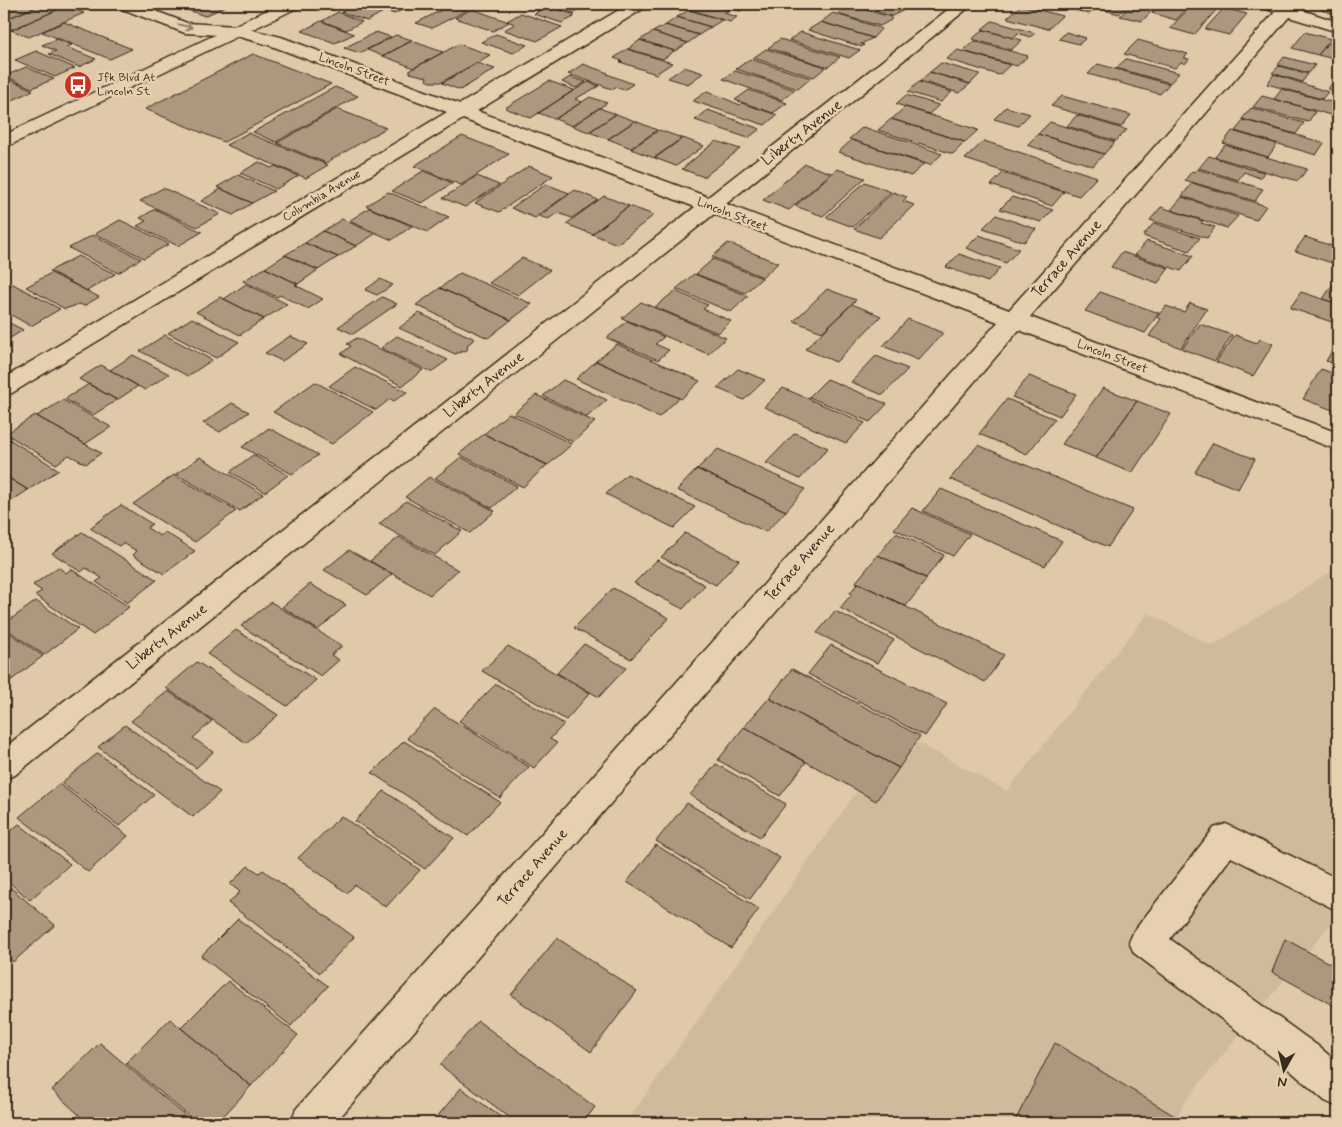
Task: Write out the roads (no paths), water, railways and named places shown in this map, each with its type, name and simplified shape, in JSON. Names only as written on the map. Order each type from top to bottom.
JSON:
[{"type":"street","name":"Lincoln Street","points":[[123,4],[185,28],[236,31],[275,41],[1338,442]]},
{"type":"street","points":[[4,142],[293,4]]},
{"type":"street","name":"Columbia Avenue","points":[[4,388],[640,4]]},
{"type":"street","name":"Liberty Avenue","points":[[4,766],[965,4]]},
{"type":"street","points":[[1266,4],[1288,7],[1338,26]]},
{"type":"street","name":"Terrace Avenue","points":[[310,1123],[1288,7]]},
{"type":"street","points":[[1338,896],[1226,838],[1146,942],[1305,1059],[1338,1088]]},
{"type":"place","name":"Jfk Blvd At Lincoln St","points":[[78,85]]}]
